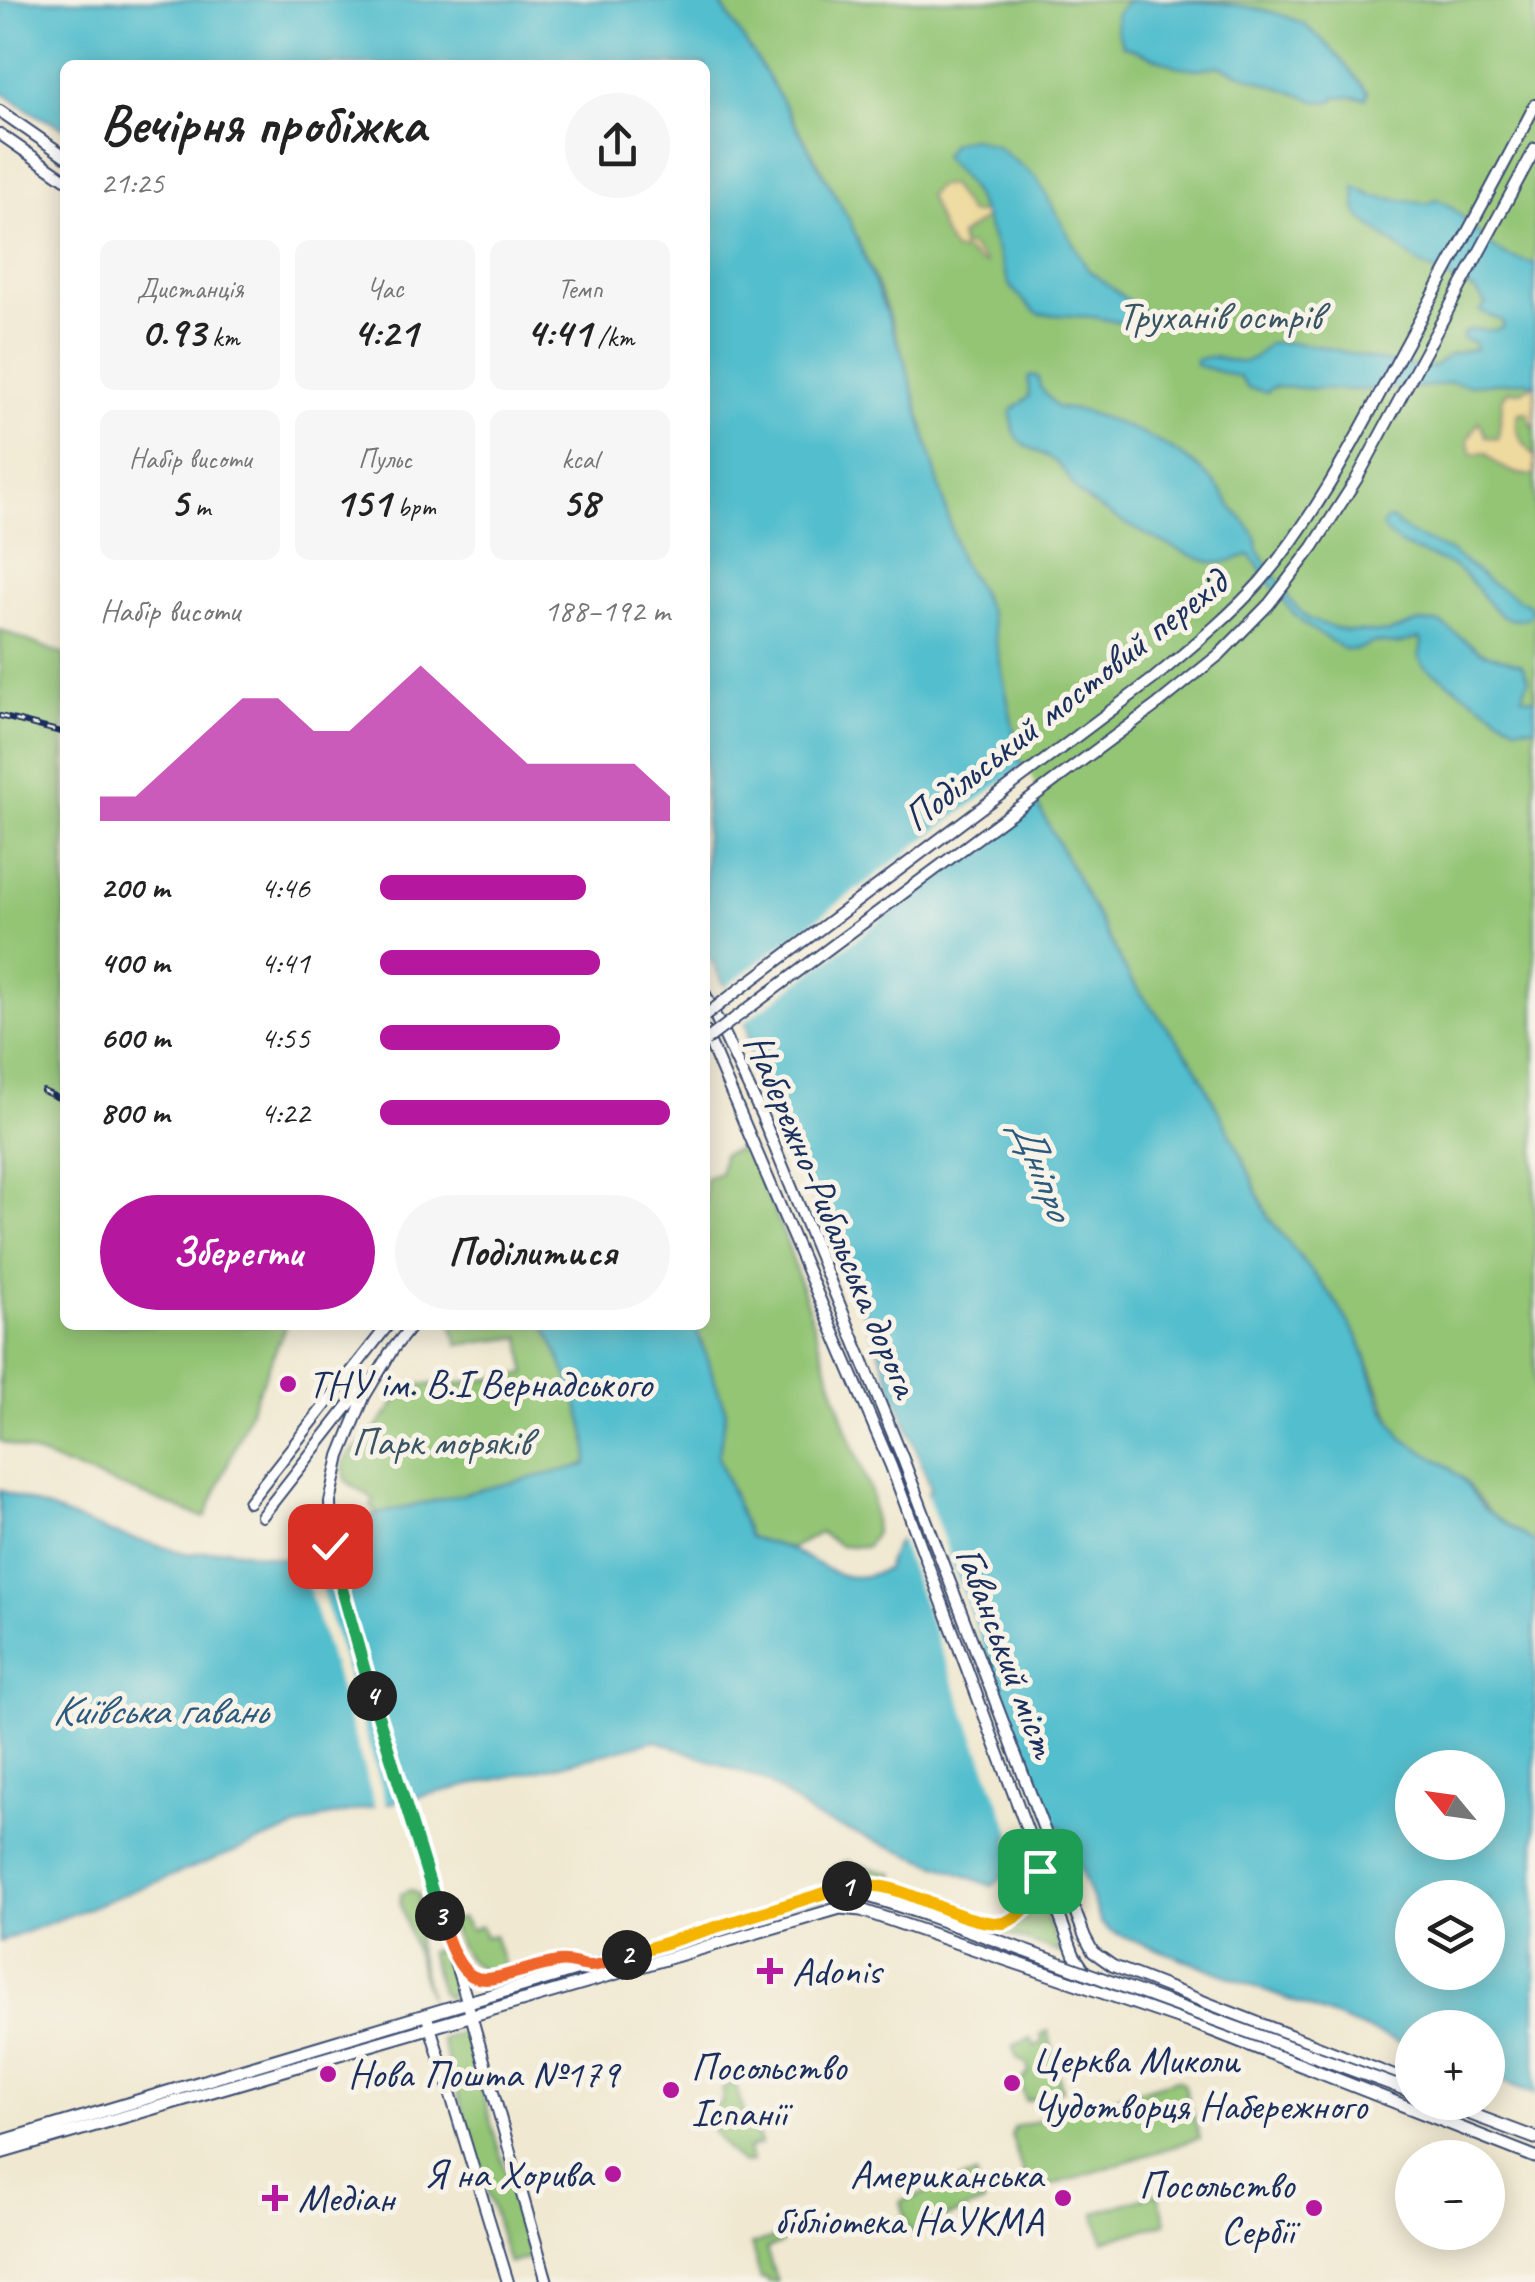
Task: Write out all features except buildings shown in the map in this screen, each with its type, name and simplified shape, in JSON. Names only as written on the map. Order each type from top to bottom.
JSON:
[{"type":"main road","name":"Подільський мостовий перехід","points":[[710,1012],[1154,678],[1259,583],[1296,536],[1340,466],[1535,104]]},
{"type":"main road","points":[[0,111],[60,153]]},
{"type":"main road","points":[[0,134],[60,176]]},
{"type":"main road","name":"Подільський мостовий перехід","points":[[710,1036],[1158,704],[1220,654],[1268,604],[1313,548],[1356,480],[1535,149]]},
{"type":"main road","name":"Набережно-Рибальська дорога","points":[[710,1005],[762,1116],[903,1459]]},
{"type":"main road","name":"Набережно-Рибальська дорога","points":[[710,1041],[891,1466]]},
{"type":"main road","points":[[249,1502],[384,1330]]},
{"type":"main road","points":[[262,1516],[408,1330]]},
{"type":"main road","points":[[391,1352],[364,1397],[340,1456],[330,1502],[330,1546],[352,1633],[469,2009],[547,2282]]},
{"type":"main road","name":"Гаванський міст","points":[[903,1459],[1088,1944],[1112,1966],[1395,2076]]},
{"type":"main road","name":"Гаванський міст","points":[[891,1466],[1074,1955],[1086,1973],[1107,1992]]},
{"type":"main road","points":[[469,2009],[590,1966],[846,1887],[868,1884],[985,1921],[1004,1923],[1028,1906],[1040,1872]]},
{"type":"main road","points":[[824,1896],[866,1894],[1395,2085]]},
{"type":"main road","points":[[0,2153],[21,2142],[469,2009],[840,1908],[861,1910],[1107,1992],[1535,2158]]},
{"type":"main road","points":[[452,1953],[466,1973],[485,1980],[560,1962],[590,1966]]},
{"type":"main road","points":[[428,2021],[508,2282]]},
{"type":"main road","points":[[1487,2121],[1535,2138]]},
{"type":"main road","points":[[0,2142],[21,2142]]},
{"type":"green space","name":"Труханів острів","points":[[718,0],[1535,0],[1535,1543],[1492,1516],[1462,1478],[1402,1438],[1359,1339],[1333,1298],[1268,1217],[1194,1063],[1131,980],[1038,805],[1019,757],[991,617],[960,560],[911,381],[886,308],[822,172]]},
{"type":"green space","points":[[0,630],[60,653],[60,1330],[284,1330],[205,1518],[0,1441]]},
{"type":"green space","points":[[746,1147],[787,1242],[872,1495],[875,1533],[866,1547],[839,1545],[820,1533],[790,1549],[749,1537],[718,1457],[726,1411],[697,1330],[710,1330],[710,1176],[720,1173],[723,1154]]},
{"type":"green space","name":"Парк моряків","points":[[454,1330],[546,1330],[573,1391],[589,1461],[571,1470],[378,1515],[371,1506],[374,1499],[346,1481],[343,1465],[347,1456],[370,1437],[409,1385],[455,1384],[526,1374],[521,1337],[458,1345]]},
{"type":"green space","points":[[847,1861],[894,1874],[889,1883],[862,1878],[827,1883],[832,1868]]},
{"type":"green space","points":[[411,1890],[419,1895],[417,1947],[429,1997],[400,1903],[401,1894]]},
{"type":"green space","points":[[1039,1899],[1061,1953],[996,1930],[1022,1921]]},
{"type":"green space","points":[[462,1918],[470,1930],[481,1926],[485,1937],[494,1935],[505,1968],[483,1969],[468,1959],[450,1922]]},
{"type":"green space","points":[[444,1948],[457,1994],[447,1997],[441,1991],[429,1952]]},
{"type":"green space","points":[[1048,2031],[1062,2089],[1026,2101],[1020,2084],[1029,2072],[1013,2046],[1031,2038],[1034,2046],[1043,2043],[1041,2034]]},
{"type":"green space","points":[[464,2032],[531,2257],[509,2264],[441,2039]]},
{"type":"green space","points":[[1177,2079],[1183,2083],[1200,2138],[1029,2193],[1011,2135],[1015,2127]]},
{"type":"green space","points":[[734,2081],[750,2131],[758,2135],[761,2144],[748,2149],[752,2161],[744,2163],[726,2148],[704,2117],[722,2103],[723,2088]]},
{"type":"green space","points":[[976,2175],[984,2203],[909,2232],[901,2201]]},
{"type":"green space","points":[[1158,2193],[1166,2223],[1103,2241],[1095,2213]]},
{"type":"green space","points":[[781,2236],[782,2243],[766,2249],[777,2282],[768,2282],[761,2279],[751,2245]]},
{"type":"sand","points":[[950,185],[969,213],[983,213],[985,218],[960,236],[962,247],[970,246],[985,263],[965,251],[954,251],[943,234],[928,195],[937,186]]},
{"type":"sand","points":[[1531,383],[1535,386],[1535,425],[1531,425],[1528,412],[1519,413],[1517,426],[1535,457],[1535,475],[1508,470],[1486,453],[1472,454],[1468,439],[1479,421],[1486,437],[1498,439],[1503,397],[1508,390],[1520,391]]},
{"type":"water","points":[[0,0],[718,0],[771,82],[851,223],[903,355],[960,560],[991,617],[1019,757],[1038,805],[1131,980],[1194,1063],[1268,1217],[1333,1298],[1359,1339],[1382,1405],[1402,1438],[1449,1467],[1484,1509],[1535,1543],[1535,2094],[1505,2083],[1505,2010],[1395,2010],[1395,2040],[1110,1931],[1101,1923],[1066,1832],[1060,1826],[1015,1830],[1008,1839],[1008,1866],[992,1886],[816,1818],[766,1781],[655,1740],[322,1818],[0,1942],[0,1490],[111,1533],[189,1554],[227,1549],[282,1559],[344,1522],[586,1465],[588,1453],[581,1416],[546,1330],[697,1330],[726,1412],[718,1457],[749,1537],[788,1549],[835,1573],[857,1577],[886,1569],[894,1548],[931,1488],[866,1317],[751,1055],[747,1026],[710,959],[710,60],[60,60],[60,126],[0,91]]},
{"type":"water","points":[[1128,0],[1218,3],[1285,16],[1313,31],[1330,48],[1368,92],[1366,98],[1336,96],[1332,102],[1316,101],[1219,66],[1176,66],[1123,45],[1116,14]]},
{"type":"water","points":[[971,138],[996,146],[1037,178],[1088,270],[1146,314],[1152,320],[1150,329],[1093,317],[1039,314],[1010,286],[983,213],[969,186],[943,156],[952,143]]},
{"type":"water","points":[[1355,187],[1373,196],[1428,204],[1436,199],[1454,210],[1501,253],[1535,264],[1535,386],[1526,381],[1471,385],[1452,382],[1357,390],[1273,387],[1267,392],[1248,388],[1239,377],[1196,365],[1196,360],[1208,357],[1240,362],[1258,354],[1269,343],[1289,343],[1429,367],[1453,354],[1476,349],[1476,344],[1462,338],[1463,333],[1504,326],[1502,321],[1480,311],[1486,304],[1476,291],[1422,266],[1360,217]]},
{"type":"water","points":[[1038,377],[1040,387],[1056,407],[1086,412],[1136,431],[1169,447],[1198,468],[1250,528],[1258,550],[1293,604],[1310,620],[1346,631],[1387,633],[1419,622],[1441,623],[1480,651],[1522,665],[1529,679],[1522,696],[1535,699],[1535,727],[1515,726],[1424,666],[1419,658],[1420,638],[1344,649],[1307,626],[1290,610],[1250,555],[1219,563],[1208,561],[1148,535],[1091,503],[1055,462],[1016,436],[1011,411],[1029,397],[1028,378]]},
{"type":"water","points":[[1391,519],[1411,534],[1451,552],[1491,583],[1529,605],[1532,610],[1528,618],[1505,617],[1456,568],[1396,541],[1382,526]]},
{"type":"pier","points":[[1026,764],[1041,800],[741,1025],[720,991]]},
{"type":"pier","points":[[925,1490],[1052,1831],[1021,1833],[1014,1840],[897,1534]]},
{"type":"pier","points":[[306,1538],[388,1809],[377,1812],[296,1546]]},
{"type":"railway","points":[[0,716],[60,732]]},
{"type":"railway","points":[[43,1091],[60,1099]]},
{"type":"place","name":"ТНУ ім. В.І Вернадського","points":[[288,1384]]},
{"type":"place","name":"Adonis","points":[[770,1971]]},
{"type":"place","name":"Нова Пошта №179","points":[[328,2074]]},
{"type":"place","name":"Церква Миколи Чудотворця Набережного","points":[[1012,2083]]},
{"type":"place","name":"Посольство Іспанії","points":[[671,2090]]},
{"type":"place","name":"Я на Хорива","points":[[613,2174]]},
{"type":"place","name":"Медіан","points":[[275,2198]]},
{"type":"place","name":"Американська бібліотека НаУКМА","points":[[1063,2198]]},
{"type":"place","name":"Посольство Сербії","points":[[1314,2208]]},
{"type":"route","points":[[330,1546],[352,1633],[452,1953],[460,1968],[477,1979],[492,1980],[560,1962],[590,1966],[858,1884],[882,1886],[985,1921],[1004,1923],[1028,1906],[1040,1871]]},
{"type":"water label","name":"Дніпро","points":[[1042,1169]]},
{"type":"water label","name":"Київська гавань","points":[[159,1710]]}]
